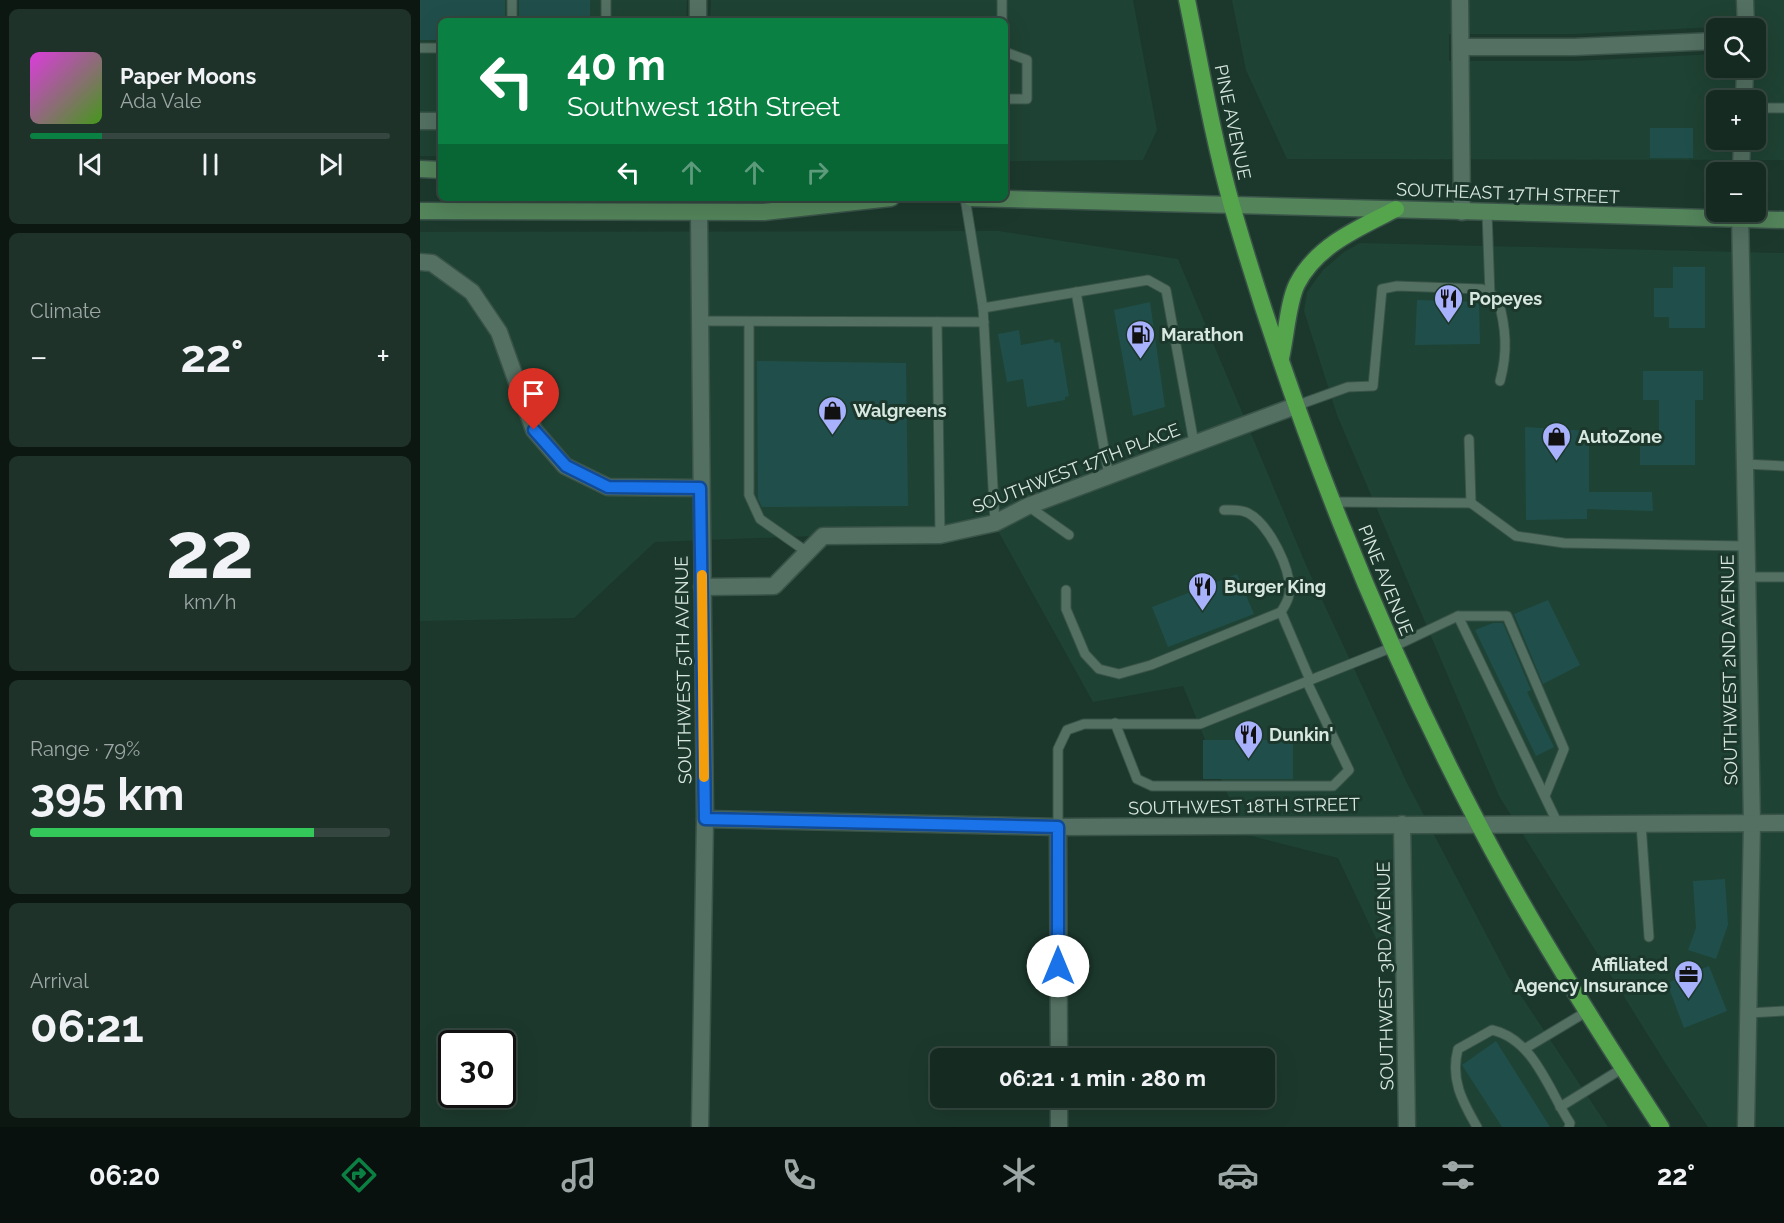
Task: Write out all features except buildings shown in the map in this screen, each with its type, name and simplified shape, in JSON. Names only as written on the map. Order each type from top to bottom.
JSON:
[{"type":"highway","name":"PINE AVENUE","points":[[1187,0],[1231,203],[1281,359],[1372,603],[1478,825],[1586,1012],[1661,1127]]},
{"type":"highway","points":[[1281,359],[1296,286],[1314,260],[1337,240],[1396,209]]},
{"type":"main road","points":[[420,169],[438,170]]},
{"type":"main road","name":"SOUTHEAST 17TH STREET","points":[[1008,199],[1231,203],[1487,213],[1706,215]]},
{"type":"main road","points":[[420,211],[764,212],[864,201]]},
{"type":"main road","name":"SOUTHEAST 17TH STREET","points":[[1766,218],[1784,220]]},
{"type":"street","points":[[698,0],[698,18]]},
{"type":"street","points":[[1461,0],[1462,212]]},
{"type":"street","points":[[1745,0],[1746,18]]},
{"type":"street","points":[[1461,47],[1574,47],[1706,41]]},
{"type":"street","points":[[420,121],[438,121]]},
{"type":"street","name":"SOUTHWEST 5TH AVENUE","points":[[699,213],[705,819],[700,1127]]},
{"type":"street","name":"SOUTHWEST 2ND AVENUE","points":[[1739,222],[1752,823],[1746,1127]]},
{"type":"street","points":[[420,262],[432,263],[472,291],[499,332],[534,430],[566,466],[608,487],[700,488]]},
{"type":"street","name":"SOUTHWEST 17TH PLACE","points":[[702,587],[774,586],[823,536],[940,535],[995,523],[1028,506],[1298,405]]},
{"type":"street","name":"SOUTHWEST 18TH STREET","points":[[705,819],[1058,827],[1784,823]]},
{"type":"street","name":"SOUTHWEST 3RD AVENUE","points":[[1402,824],[1407,1127]]},
{"type":"street","points":[[1058,827],[1059,1048]]},
{"type":"street","points":[[1059,1108],[1059,1127]]},
{"type":"lane","points":[[512,0],[512,18]]},
{"type":"lane","points":[[606,0],[606,18]]},
{"type":"lane","points":[[1002,0],[1002,18]]},
{"type":"lane","points":[[420,48],[438,48]]},
{"type":"lane","points":[[1008,53],[1027,60],[1027,70],[1027,99],[1008,99]]},
{"type":"lane","points":[[1766,108],[1784,108]]},
{"type":"lane","points":[[965,201],[983,308],[995,523]]},
{"type":"lane","points":[[1487,213],[1490,295]]},
{"type":"lane","points":[[983,308],[1148,280],[1166,290],[1194,443]]},
{"type":"lane","points":[[1298,405],[1348,387],[1373,386],[1382,289],[1397,286],[1482,289],[1498,299],[1504,323],[1506,358],[1500,381]]},
{"type":"lane","points":[[1076,291],[1109,476]]},
{"type":"lane","points":[[699,321],[984,322]]},
{"type":"lane","points":[[749,322],[749,495],[760,519],[807,552]]},
{"type":"lane","points":[[937,322],[940,535]]},
{"type":"lane","points":[[1469,439],[1471,503]]},
{"type":"lane","points":[[1744,464],[1784,466]]},
{"type":"lane","points":[[1334,502],[1471,503],[1516,536],[1564,543],[1746,546]]},
{"type":"lane","points":[[1028,506],[1069,535]]},
{"type":"lane","points":[[1066,590],[1066,609],[1085,654],[1099,669],[1108,673],[1129,673],[1281,612],[1290,595],[1289,583],[1267,528],[1245,511],[1224,510]]},
{"type":"lane","points":[[1746,577],[1784,577]]},
{"type":"lane","points":[[1115,723],[1137,779],[1152,786],[1333,786],[1349,771],[1308,681],[1281,612]]},
{"type":"lane","points":[[1458,616],[1558,824]]},
{"type":"lane","points":[[1058,827],[1058,749],[1067,730],[1084,724],[1200,724],[1393,647],[1458,616],[1507,616],[1564,749],[1545,796]]},
{"type":"lane","points":[[1641,824],[1649,937]]},
{"type":"lane","points":[[1748,1014],[1784,1011]]},
{"type":"lane","points":[[1526,1048],[1586,1012]]},
{"type":"lane","points":[[1477,1127],[1458,1095],[1454,1064],[1458,1049],[1492,1030],[1504,1033],[1526,1048],[1570,1124],[1569,1127]]},
{"type":"lane","points":[[1560,1107],[1623,1068]]},
{"type":"shaded area","points":[[420,0],[687,0],[686,18],[438,18],[438,156],[420,156]]},
{"type":"shaded area","points":[[711,0],[1133,0],[1157,130],[1143,160],[1008,161],[1008,18],[710,18]]},
{"type":"shaded area","points":[[1232,0],[1784,0],[1784,160],[1287,159],[1246,70]],"holes":[[[1706,18],[1766,18],[1766,78],[1706,78],[1706,54],[1575,61],[1449,61],[1449,34],[1574,34],[1706,28]]]},
{"type":"shaded area","points":[[999,231],[1178,259],[1306,565],[1407,783],[1508,976],[1608,1127],[1400,1127],[1399,987],[1338,858],[1244,834],[1183,686],[1093,702],[997,529],[655,542],[574,618],[420,621],[420,232]]},
{"type":"shaded area","points":[[1360,243],[1784,253],[1784,1127],[1708,1127],[1671,1072],[1499,796],[1337,415],[1304,311],[1307,292],[1323,270],[1344,252]]},
{"type":"slow traffic","points":[[702,575],[704,777]]},
{"type":"place","name":"Popeyes","points":[[1448,324]]},
{"type":"place","name":"Marathon","points":[[1140,360]]},
{"type":"place","name":"Walgreens","points":[[832,436]]},
{"type":"place","name":"AutoZone","points":[[1557,462]]},
{"type":"place","name":"Burger King","points":[[1203,612]]},
{"type":"place","name":"Dunkin'","points":[[1248,760]]},
{"type":"place","name":"Affiliated Agency Insurance","points":[[1689,1000]]},
{"type":"route","points":[[534,430],[566,466],[608,487],[700,488],[705,819],[1058,827],[1058,966]]}]
